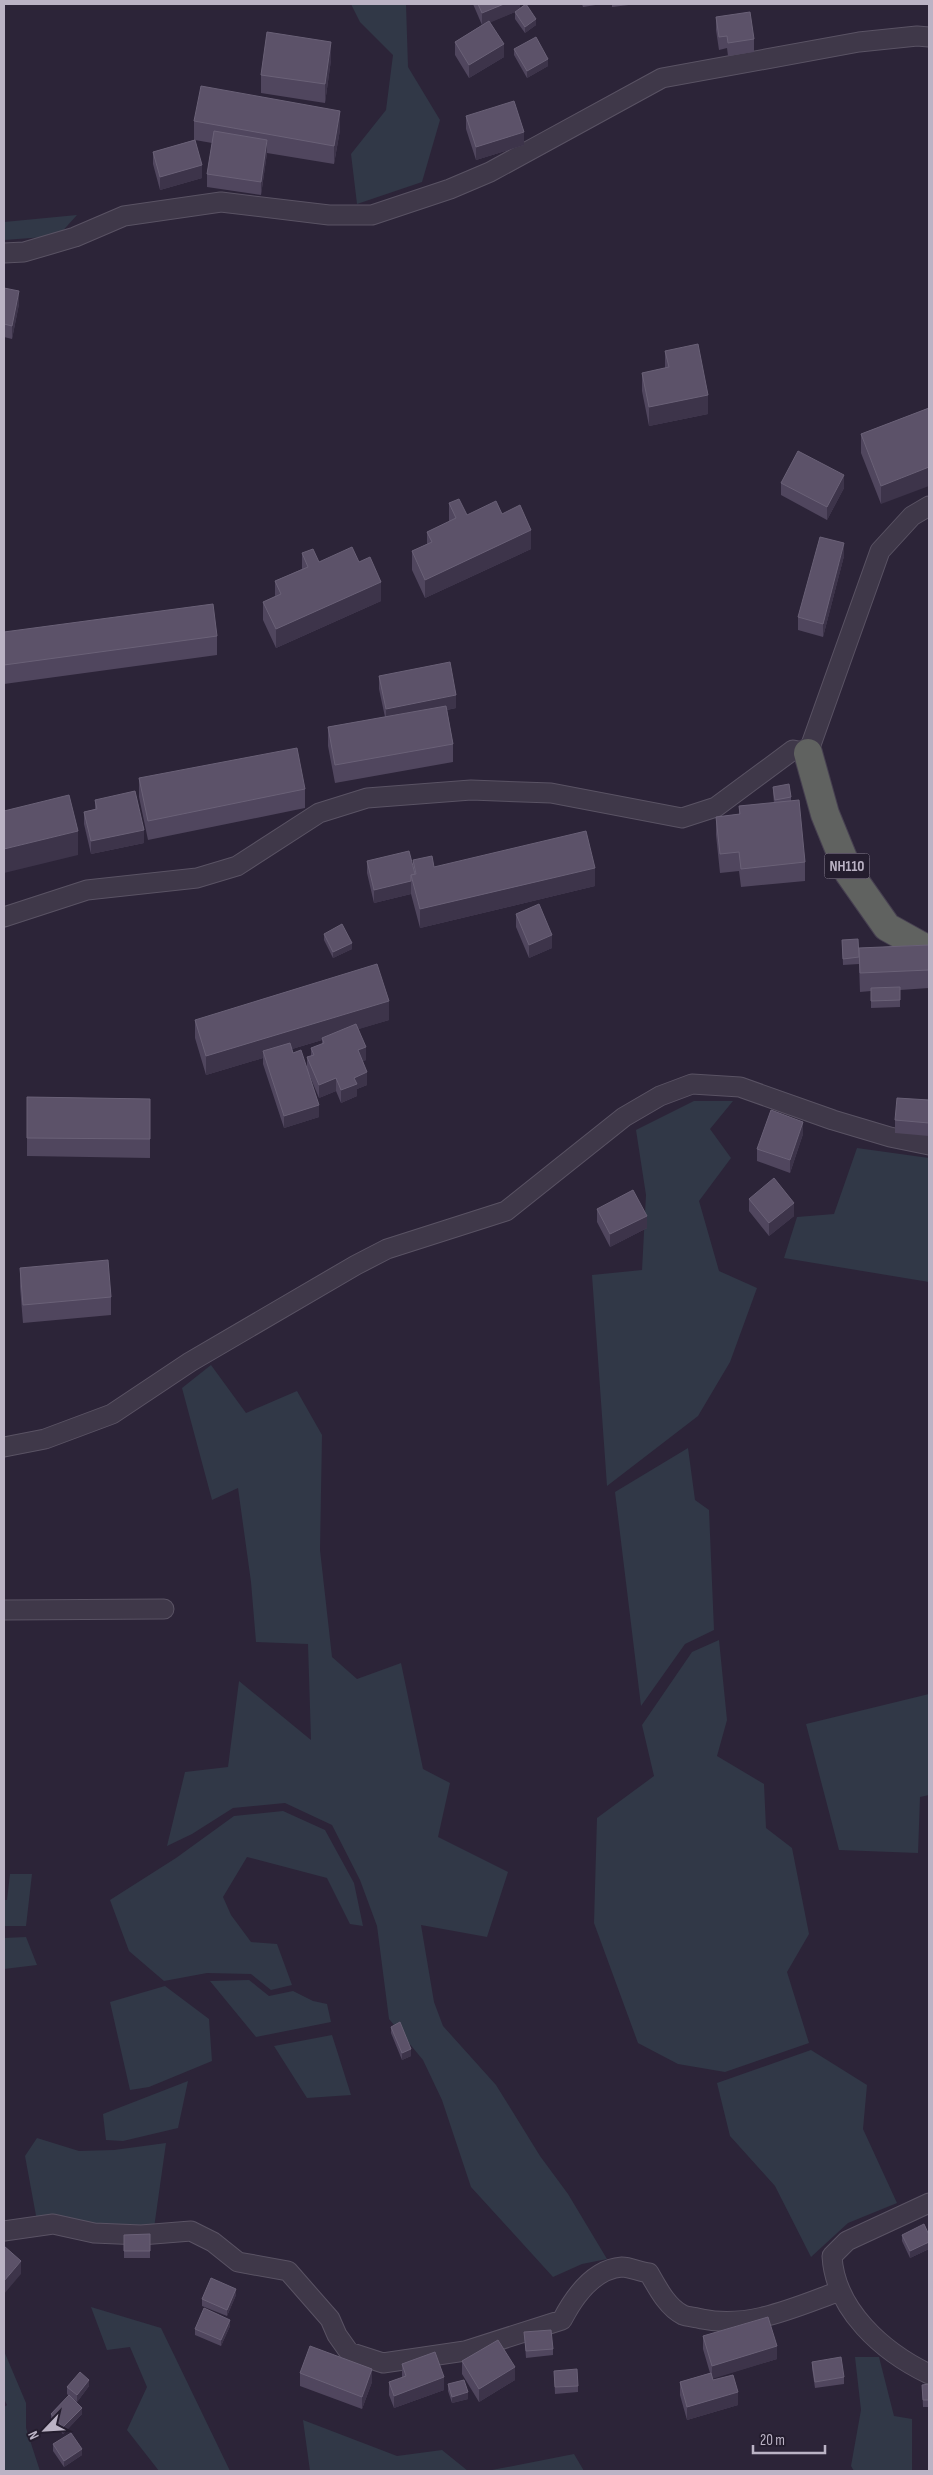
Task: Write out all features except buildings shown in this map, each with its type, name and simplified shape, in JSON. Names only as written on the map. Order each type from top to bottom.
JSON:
[{"type":"highway","name":"NH110","points":[[808,753],[824,814],[849,873],[887,926],[923,947],[929,948]]},
{"type":"street","points":[[4,253],[24,252],[75,237],[124,216],[220,202],[329,215],[372,214],[450,189],[490,172],[662,78],[859,42],[917,36],[929,37]]},
{"type":"street","points":[[4,918],[87,890],[197,878],[237,866],[319,813],[367,798],[471,790],[551,793],[682,818],[716,807],[793,750],[808,753],[880,551],[912,516],[929,506]]},
{"type":"street","points":[[4,1447],[45,1439],[112,1414],[190,1362],[356,1265],[387,1249],[506,1211],[624,1117],[660,1096],[692,1084],[740,1087],[833,1120],[890,1137],[929,1145]]},
{"type":"street","points":[[4,1610],[164,1609]]},
{"type":"street","points":[[929,2203],[847,2241],[832,2256],[833,2274],[840,2291],[854,2315],[877,2338],[912,2365],[929,2374]]},
{"type":"street","points":[[4,2231],[53,2224],[94,2233],[141,2235],[191,2231],[213,2242],[238,2262],[288,2270],[330,2319],[337,2335],[349,2352],[382,2363],[465,2352],[562,2320],[575,2297],[597,2276],[622,2267],[648,2273],[664,2297],[682,2314],[718,2322],[748,2320],[778,2314],[840,2291]]},
{"type":"shaded area","points":[[351,4],[406,4],[408,67],[440,120],[422,182],[357,204],[351,154],[386,110],[393,55],[360,22]]},
{"type":"shaded area","points":[[77,215],[58,236],[4,240],[4,222]]},
{"type":"shaded area","points":[[694,1101],[733,1101],[710,1129],[731,1158],[699,1201],[719,1271],[757,1288],[730,1362],[698,1416],[607,1486],[592,1275],[642,1270],[646,1195],[636,1130]]},
{"type":"shaded area","points":[[857,1148],[929,1158],[929,1282],[784,1258],[797,1217],[834,1214]]},
{"type":"shaded area","points":[[211,1365],[246,1413],[297,1391],[322,1435],[320,1550],[332,1657],[357,1679],[401,1663],[423,1769],[450,1783],[438,1837],[508,1872],[487,1937],[421,1925],[434,2002],[443,2026],[496,2085],[540,2156],[568,2194],[607,2259],[582,2264],[553,2277],[471,2187],[442,2100],[423,2060],[389,2019],[377,1926],[360,1880],[332,1825],[285,1803],[233,1808],[192,1834],[167,1846],[185,1772],[228,1767],[239,1681],[311,1740],[308,1644],[256,1642],[251,1582],[238,1488],[212,1500],[182,1388]]},
{"type":"shaded area","points":[[688,1448],[695,1500],[709,1510],[714,1630],[685,1644],[641,1706],[615,1492]]},
{"type":"shaded area","points":[[719,1640],[727,1720],[717,1756],[764,1784],[766,1828],[792,1848],[809,1934],[787,1972],[809,2043],[725,2072],[678,2064],[638,2043],[594,1923],[597,1818],[654,1776],[642,1725],[692,1652]]},
{"type":"shaded area","points":[[929,1694],[929,1795],[920,1797],[918,1853],[839,1850],[806,1724]]},
{"type":"shaded area","points":[[283,1811],[325,1830],[354,1883],[363,1926],[350,1924],[327,1878],[247,1857],[223,1897],[231,1915],[251,1942],[277,1944],[292,1985],[271,1990],[251,1974],[207,1973],[164,1981],[129,1951],[110,1900],[176,1858],[234,1816]]},
{"type":"shaded area","points":[[10,1874],[32,1874],[26,1926],[4,1926],[4,1900],[7,1900]]},
{"type":"shaded area","points":[[26,1937],[37,1965],[4,1969],[4,1938]]},
{"type":"shaded area","points":[[249,1980],[269,1996],[293,1991],[313,2001],[327,2004],[331,2022],[256,2037],[210,1981]]},
{"type":"shaded area","points":[[165,1986],[209,2019],[212,2061],[149,2087],[130,2090],[110,2002]]},
{"type":"shaded area","points":[[332,2035],[351,2095],[307,2098],[274,2046]]},
{"type":"shaded area","points":[[811,2050],[867,2085],[863,2129],[897,2203],[848,2223],[811,2257],[775,2186],[730,2136],[717,2083]]},
{"type":"shaded area","points":[[188,2081],[178,2128],[123,2141],[106,2140],[103,2114]]},
{"type":"shaded area","points":[[37,2138],[79,2151],[114,2150],[166,2143],[154,2228],[37,2221],[25,2156]]},
{"type":"shaded area","points":[[91,2307],[161,2328],[230,2471],[159,2471],[127,2430],[147,2387],[130,2347],[107,2350]]},
{"type":"shaded area","points":[[4,2351],[26,2403],[26,2428],[40,2471],[4,2471],[4,2407],[7,2405],[4,2399]]},
{"type":"shaded area","points":[[855,2357],[879,2357],[894,2416],[912,2419],[912,2471],[854,2471],[851,2466],[861,2410]]},
{"type":"shaded area","points":[[303,2420],[397,2456],[442,2450],[468,2471],[310,2471]]},
{"type":"shaded area","points":[[574,2454],[584,2471],[487,2471]]}]
